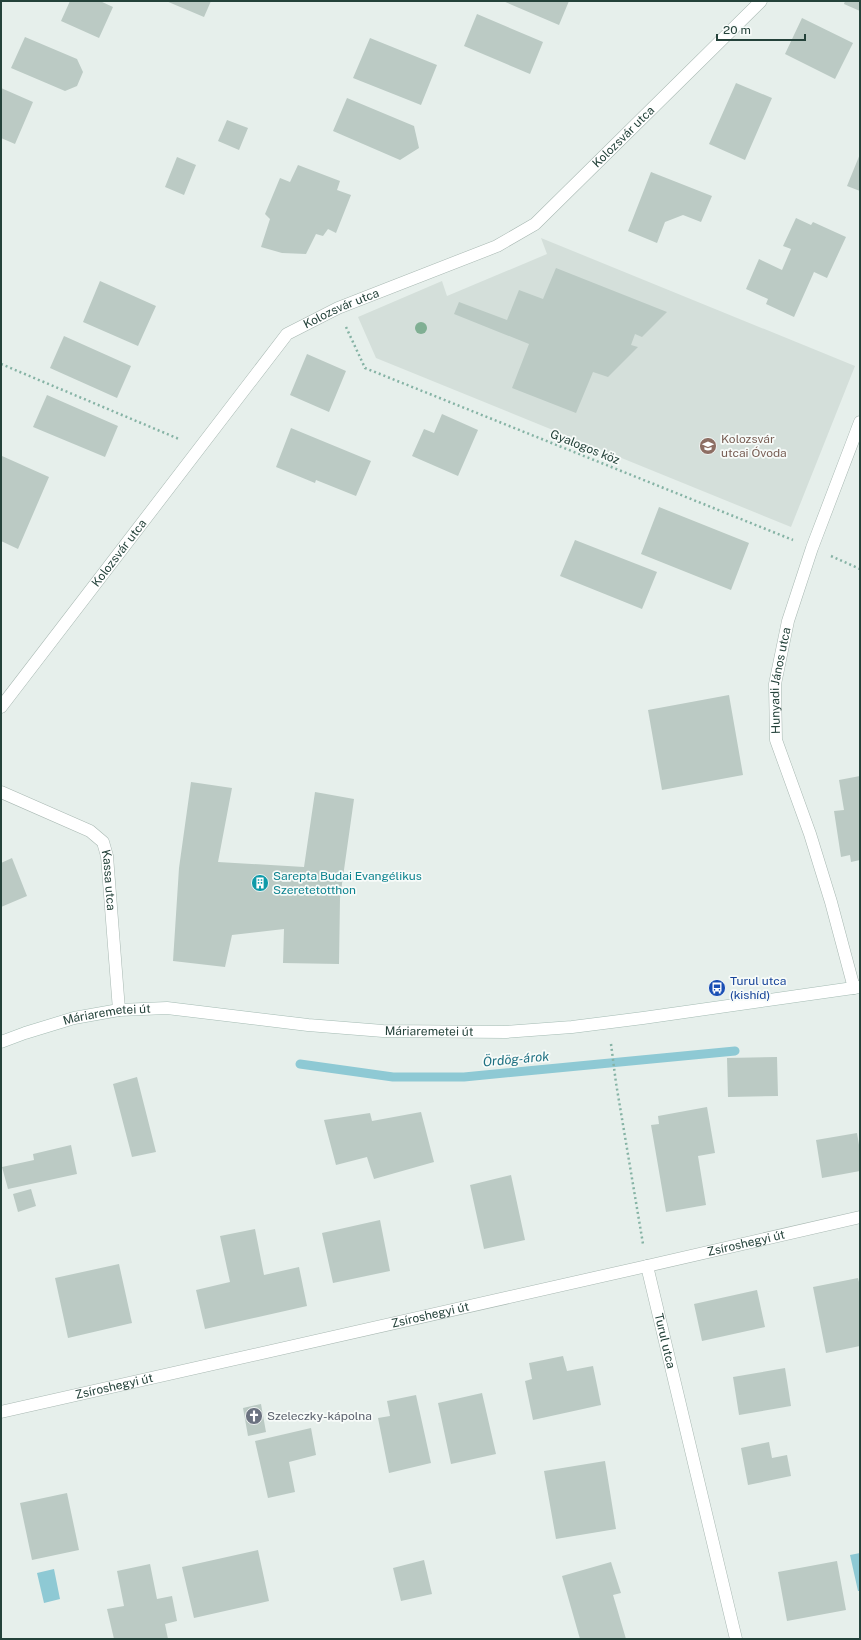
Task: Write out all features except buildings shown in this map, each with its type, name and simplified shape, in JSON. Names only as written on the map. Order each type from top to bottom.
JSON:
[{"type":"street","name":"Kolozsvár utca","points":[[1,707],[288,334],[338,308],[497,246],[535,224],[761,1]]},
{"type":"street","name":"Hunyadi János utca","points":[[857,987],[812,842],[776,740],[775,684],[788,621],[812,548],[860,422]]},
{"type":"street","name":"Kassa utca","points":[[1,792],[90,831],[103,842],[107,856],[119,1010]]},
{"type":"street","name":"Máriaremetei út","points":[[1,1042],[74,1018],[119,1010],[167,1008],[308,1026],[383,1031],[506,1032],[572,1027],[644,1018],[857,987]]},
{"type":"street","name":"Zsíroshegyi út","points":[[1,1412],[860,1217]]},
{"type":"street","name":"Turul utca","points":[[647,1266],[736,1639]]},
{"type":"path","name":"Gyalogos köz","points":[[338,308],[365,368],[812,548],[860,569]]},
{"type":"path","points":[[1,364],[200,447]]},
{"type":"path","points":[[610,1040],[647,1266]]},
{"type":"shaded area","name":"Kolozsvár utcai Óvoda","points":[[541,238],[855,366],[791,527],[376,358],[358,317],[442,281],[447,296],[547,254]]},
{"type":"water","points":[[860,1553],[860,1591],[858,1591],[850,1555]]},
{"type":"water","points":[[54,1569],[60,1599],[44,1603],[37,1573]]},
{"type":"waterway","name":"Ördög-árok","points":[[300,1064],[393,1077],[464,1077],[735,1051]]},
{"type":"place","name":"Kolozsvár utcai Óvoda","points":[[708,446]]},
{"type":"place","name":"Sarepta Budai Evangélikus Szeretetotthon","points":[[260,883]]},
{"type":"place","name":"Turul utca (kishíd)","points":[[717,988]]},
{"type":"place","name":"Szeleczky-kápolna","points":[[254,1416]]}]
